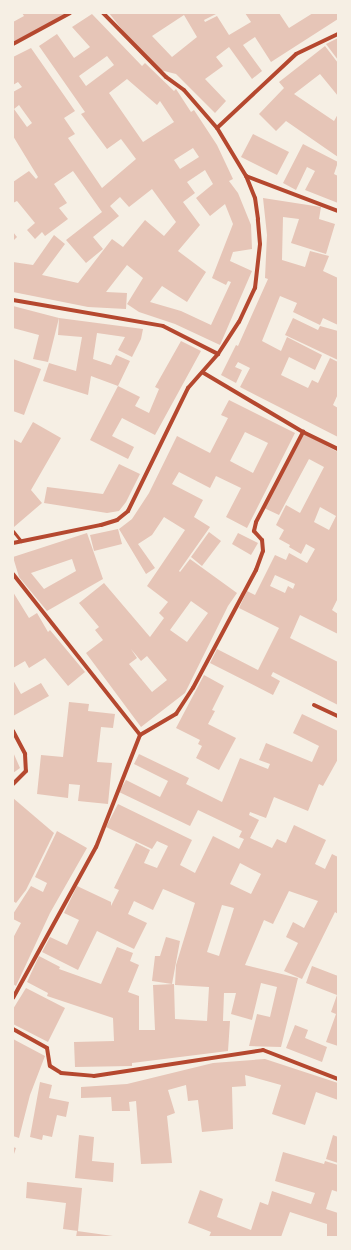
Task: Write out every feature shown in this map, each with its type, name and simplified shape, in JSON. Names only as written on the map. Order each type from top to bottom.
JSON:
[{"type":"street","points":[[13,44],[70,13]]},
{"type":"street","points":[[13,543],[101,525],[117,520],[128,511],[188,388],[218,354],[239,322],[255,288],[259,263],[258,219],[255,198],[246,176],[217,128],[184,90],[166,77],[103,13]]},
{"type":"street","points":[[217,128],[296,54],[338,34]]},
{"type":"street","points":[[246,176],[338,211]]},
{"type":"street","points":[[13,300],[163,326],[218,354]]},
{"type":"street","points":[[202,372],[303,432],[338,449]]},
{"type":"street","points":[[13,998],[96,846],[140,735],[176,714],[193,688],[256,570],[263,551],[262,540],[254,531],[256,522],[303,432]]},
{"type":"street","points":[[13,574],[140,735]]},
{"type":"street","points":[[314,705],[338,716]]},
{"type":"street","points":[[13,731],[25,754],[26,771],[13,784]]},
{"type":"street","points":[[13,1029],[47,1048],[50,1066],[61,1074],[94,1076],[264,1050],[338,1079]]},
{"type":"lane","points":[[13,531],[21,541]]},
{"type":"building","points":[[22,13],[69,13],[13,42],[13,22],[24,16]]},
{"type":"building","points":[[109,13],[218,13],[204,20],[205,22],[217,16],[229,35],[251,22],[245,13],[279,13],[289,28],[313,13],[338,13],[338,19],[271,62],[255,37],[243,45],[262,71],[252,79],[229,47],[216,57],[223,66],[205,79],[226,101],[215,113],[176,74],[160,70],[128,37]],"holes":[[[184,15],[197,37],[172,57],[152,36]]]},
{"type":"building","points":[[92,14],[142,66],[145,63],[174,91],[176,89],[191,112],[194,110],[217,145],[233,179],[229,181],[238,193],[251,225],[252,249],[233,252],[230,261],[252,271],[220,345],[175,324],[139,312],[127,304],[143,278],[127,265],[106,292],[127,293],[126,309],[88,307],[13,292],[13,262],[33,265],[54,235],[65,244],[42,275],[78,283],[112,239],[123,247],[145,220],[164,236],[176,222],[152,189],[129,207],[120,197],[110,206],[119,216],[93,237],[103,249],[86,263],[66,240],[102,212],[73,171],[54,184],[67,203],[59,208],[68,219],[45,236],[42,232],[35,239],[27,230],[35,223],[17,201],[13,203],[13,182],[29,171],[36,179],[38,177],[13,136],[13,92],[22,87],[18,82],[13,85],[13,57],[31,48],[75,111],[64,118],[75,134],[68,138],[102,188],[136,159],[121,139],[107,149],[81,114],[85,112],[39,46],[57,34],[74,58],[90,47],[72,27]],"holes":[[[107,56],[114,65],[86,86],[79,76]],[[127,79],[157,105],[160,101],[174,122],[143,142],[109,93]],[[19,105],[32,123],[27,127],[14,109]],[[193,148],[199,157],[180,169],[174,160]],[[205,170],[213,184],[196,198],[210,216],[225,204],[233,224],[212,278],[226,285],[228,281],[231,282],[211,325],[181,311],[150,302],[162,286],[187,302],[206,272],[178,251],[200,225],[183,202],[195,193],[187,182]]]},
{"type":"building","points":[[338,38],[338,60],[326,44]]},
{"type":"building","points":[[325,46],[338,63],[338,96],[320,74],[294,94],[334,121],[338,114],[338,157],[286,121],[276,131],[259,114],[284,88],[279,82]]},
{"type":"building","points":[[253,134],[289,152],[277,175],[241,157]]},
{"type":"building","points":[[303,144],[338,162],[334,174],[338,176],[338,203],[305,190],[315,171],[307,167],[296,190],[283,183]]},
{"type":"building","points":[[263,198],[321,207],[319,219],[335,224],[326,254],[291,243],[299,219],[283,217],[282,260],[305,267],[310,251],[329,256],[323,271],[338,278],[338,325],[323,318],[320,325],[293,312],[297,303],[280,296],[262,341],[281,351],[287,337],[322,355],[315,370],[289,357],[281,375],[308,388],[312,380],[318,383],[330,358],[338,362],[338,394],[333,405],[338,408],[338,437],[240,387],[250,368],[238,362],[235,367],[242,370],[236,383],[221,375],[236,345],[238,346],[268,279],[265,278],[267,235]]},
{"type":"building","points":[[13,232],[17,237],[13,241]]},
{"type":"building","points":[[13,306],[59,318],[48,362],[33,359],[39,335],[13,328]]},
{"type":"building","points":[[59,318],[143,329],[141,339],[132,357],[118,350],[125,337],[97,333],[93,359],[111,365],[116,355],[130,361],[118,386],[91,376],[88,395],[43,381],[49,363],[76,371],[82,337],[58,335]]},
{"type":"building","points":[[293,318],[318,330],[320,326],[338,331],[338,360],[285,335]]},
{"type":"building","points":[[181,341],[201,351],[155,435],[122,418],[112,436],[134,447],[128,459],[90,440],[118,386],[140,397],[135,406],[149,413],[159,389],[155,387]]},
{"type":"building","points":[[13,359],[41,369],[24,415],[13,411]]},
{"type":"building","points":[[229,400],[295,433],[247,528],[226,517],[241,488],[216,476],[210,488],[179,472],[172,484],[203,500],[194,517],[210,527],[179,571],[180,572],[190,559],[237,593],[228,606],[185,693],[141,727],[86,653],[103,640],[95,630],[99,627],[79,603],[104,583],[150,637],[164,618],[159,613],[168,602],[147,586],[185,530],[164,517],[152,535],[138,544],[155,568],[146,574],[119,529],[132,519],[149,493],[177,436],[210,453],[228,418],[221,415]],"holes":[[[245,432],[268,443],[253,473],[230,461]],[[191,601],[208,613],[187,642],[170,630]],[[131,649],[141,661],[147,656],[167,680],[152,692],[129,664],[137,658]]]},
{"type":"building","points":[[33,422],[61,438],[31,490],[42,503],[14,527],[13,439],[21,443]]},
{"type":"building","points":[[304,434],[338,452],[338,598],[332,610],[338,614],[338,634],[300,615],[290,638],[338,662],[338,705],[273,672],[271,676],[280,681],[273,695],[210,663],[217,649],[258,670],[279,628],[239,608],[247,591],[255,595],[275,555],[286,560],[289,553],[307,563],[315,549],[306,544],[301,554],[289,547],[290,545],[279,539],[284,530],[276,525],[286,505],[300,513],[324,467],[309,459],[279,515],[264,508]],"holes":[[[320,507],[336,516],[329,530],[314,522]],[[275,575],[295,584],[293,589],[288,586],[285,593],[270,586]]]},
{"type":"building","points":[[119,464],[140,474],[126,502],[119,511],[107,513],[44,503],[47,487],[103,494]]},
{"type":"building","points":[[118,529],[122,544],[94,551],[90,535]]},
{"type":"building","points":[[209,532],[221,541],[202,566],[191,557]]},
{"type":"building","points":[[87,533],[103,579],[47,611],[19,577],[13,557]],"holes":[[[72,559],[76,571],[44,589],[31,573]]]},
{"type":"building","points":[[238,533],[258,543],[251,555],[232,544]]},
{"type":"building","points":[[13,592],[29,618],[37,613],[48,632],[50,630],[85,672],[68,686],[45,658],[29,668],[25,661],[13,668]]},
{"type":"building","points":[[204,675],[224,686],[212,710],[215,711],[208,724],[236,738],[219,770],[196,758],[202,746],[198,744],[200,740],[176,728]]},
{"type":"building","points":[[13,680],[21,694],[41,683],[49,696],[13,716]]},
{"type":"building","points":[[69,702],[89,704],[88,711],[115,714],[113,728],[101,727],[97,762],[112,763],[108,804],[78,801],[80,785],[69,784],[68,798],[37,794],[41,755],[63,757]]},
{"type":"building","points":[[302,714],[338,731],[338,759],[323,786],[319,784],[308,811],[274,797],[266,818],[250,812],[249,815],[259,820],[250,838],[272,848],[277,839],[286,843],[294,825],[326,840],[315,864],[325,869],[332,854],[338,857],[338,914],[335,912],[302,979],[284,971],[298,943],[286,937],[293,922],[304,928],[318,901],[289,891],[273,924],[264,920],[245,965],[298,978],[281,1047],[249,1046],[257,1014],[270,1017],[277,987],[261,983],[252,1020],[231,1014],[236,993],[224,993],[223,1021],[230,1021],[228,1051],[132,1063],[132,1066],[75,1067],[74,1042],[114,1041],[113,1018],[47,996],[48,993],[27,982],[39,956],[60,967],[59,969],[101,984],[117,947],[133,953],[130,961],[139,965],[128,992],[139,996],[139,1030],[155,1030],[153,985],[174,984],[175,1019],[207,1021],[209,987],[175,985],[176,965],[195,903],[168,891],[163,889],[153,910],[134,901],[128,914],[147,923],[134,949],[97,931],[78,970],[42,952],[50,937],[67,945],[79,920],[64,913],[77,886],[111,902],[111,906],[119,890],[114,888],[136,843],[150,850],[144,863],[157,868],[168,846],[157,841],[152,849],[106,827],[118,804],[192,840],[180,865],[195,873],[213,836],[239,849],[244,839],[239,837],[242,831],[198,810],[190,826],[119,792],[126,780],[160,797],[168,781],[134,764],[139,754],[189,778],[186,784],[222,802],[240,758],[268,769],[270,764],[259,760],[266,743],[312,762],[319,746],[293,733]],"holes":[[[240,863],[261,874],[251,894],[230,884]],[[222,905],[234,908],[219,956],[207,952]]]},
{"type":"building","points":[[13,752],[20,768],[13,773]]},
{"type":"building","points":[[13,798],[54,833],[26,890],[16,903],[13,901]]},
{"type":"building","points":[[57,831],[87,848],[50,913],[16,986],[13,984],[13,938],[21,923],[13,919],[13,914],[31,886],[43,892],[47,883],[35,877]]},
{"type":"building","points":[[166,937],[180,941],[172,984],[152,981],[155,956],[160,956]]},
{"type":"building","points":[[312,966],[338,976],[338,1046],[326,1042],[336,1014],[331,1012],[337,995],[306,983]]},
{"type":"building","points":[[26,988],[65,1008],[48,1042],[13,1024],[13,1009]]},
{"type":"building","points":[[295,1025],[308,1030],[305,1038],[327,1047],[322,1062],[286,1048]]},
{"type":"building","points":[[13,1039],[45,1056],[30,1095],[19,1138],[13,1136]]},
{"type":"building","points":[[265,1059],[338,1083],[338,1100],[316,1092],[305,1125],[272,1114],[281,1085],[245,1075],[246,1086],[232,1087],[233,1129],[202,1132],[198,1100],[188,1101],[186,1085],[168,1090],[175,1113],[167,1116],[172,1163],[141,1164],[136,1101],[129,1102],[130,1111],[112,1111],[111,1097],[81,1098],[81,1087],[127,1084],[213,1063]]},
{"type":"building","points":[[40,1082],[52,1085],[49,1098],[69,1102],[66,1117],[57,1115],[52,1137],[43,1135],[42,1140],[30,1137]]},
{"type":"building","points":[[79,1135],[94,1137],[92,1161],[114,1163],[113,1182],[75,1178]]},
{"type":"building","points":[[333,1135],[338,1137],[338,1163],[326,1159]]},
{"type":"building","points":[[13,1147],[16,1148],[13,1157]]},
{"type":"building","points":[[283,1152],[324,1164],[325,1161],[338,1165],[338,1192],[332,1190],[326,1209],[338,1213],[338,1237],[327,1237],[327,1224],[290,1212],[281,1237],[209,1237],[211,1232],[188,1223],[200,1190],[223,1199],[217,1217],[251,1230],[260,1202],[268,1205],[272,1191],[311,1204],[315,1193],[275,1181]]},
{"type":"building","points":[[27,1182],[82,1188],[78,1231],[63,1229],[66,1203],[26,1198]]},
{"type":"building","points":[[77,1231],[113,1236],[113,1237],[76,1237]]}]
